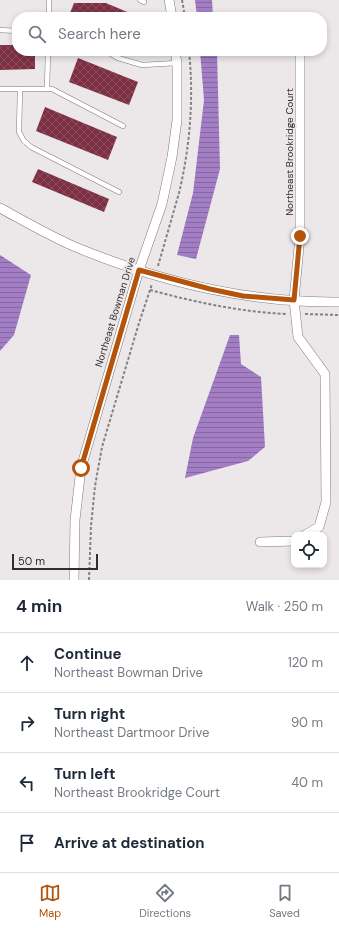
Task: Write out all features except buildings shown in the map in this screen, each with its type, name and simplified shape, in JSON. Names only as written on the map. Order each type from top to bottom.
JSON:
[{"type":"street","points":[[169,0],[171,12]]},
{"type":"street","name":"Northeast Bowman Drive","points":[[74,580],[75,520],[81,468],[139,270],[162,204],[172,157],[177,120],[176,56]]},
{"type":"street","name":"Northeast Brookridge Court","points":[[300,56],[300,236],[294,300],[298,337],[325,374],[326,502],[319,527],[310,532]]},
{"type":"street","points":[[0,208],[72,245],[155,275],[243,296],[311,302],[339,302]]},
{"type":"street","points":[[260,542],[291,541]]},
{"type":"lane","points":[[49,0],[49,12]]},
{"type":"lane","points":[[0,30],[12,30]]},
{"type":"lane","points":[[47,89],[48,56]]},
{"type":"lane","points":[[115,56],[142,65],[177,63]]},
{"type":"lane","points":[[0,89],[52,90],[123,126]]},
{"type":"lane","points":[[20,89],[19,132],[24,141],[30,147],[119,192]]},
{"type":"path","points":[[182,0],[184,12]]},
{"type":"path","points":[[89,580],[91,526],[95,486],[102,447],[179,192],[190,120],[192,89],[189,56]]},
{"type":"path","points":[[150,290],[194,302],[230,308],[296,314],[339,315]]},
{"type":"shaded area","points":[[195,0],[212,0],[213,12],[196,12]]},
{"type":"shaded area","points":[[200,56],[217,56],[220,169],[196,259],[177,255],[193,193],[204,100]]},
{"type":"shaded area","points":[[0,255],[31,275],[14,335],[0,351]]},
{"type":"shaded area","points":[[230,335],[239,335],[241,364],[261,377],[265,447],[248,461],[185,478],[193,438]]},
{"type":"route","points":[[81,468],[139,270],[210,289],[243,296],[294,300],[300,236]]}]
